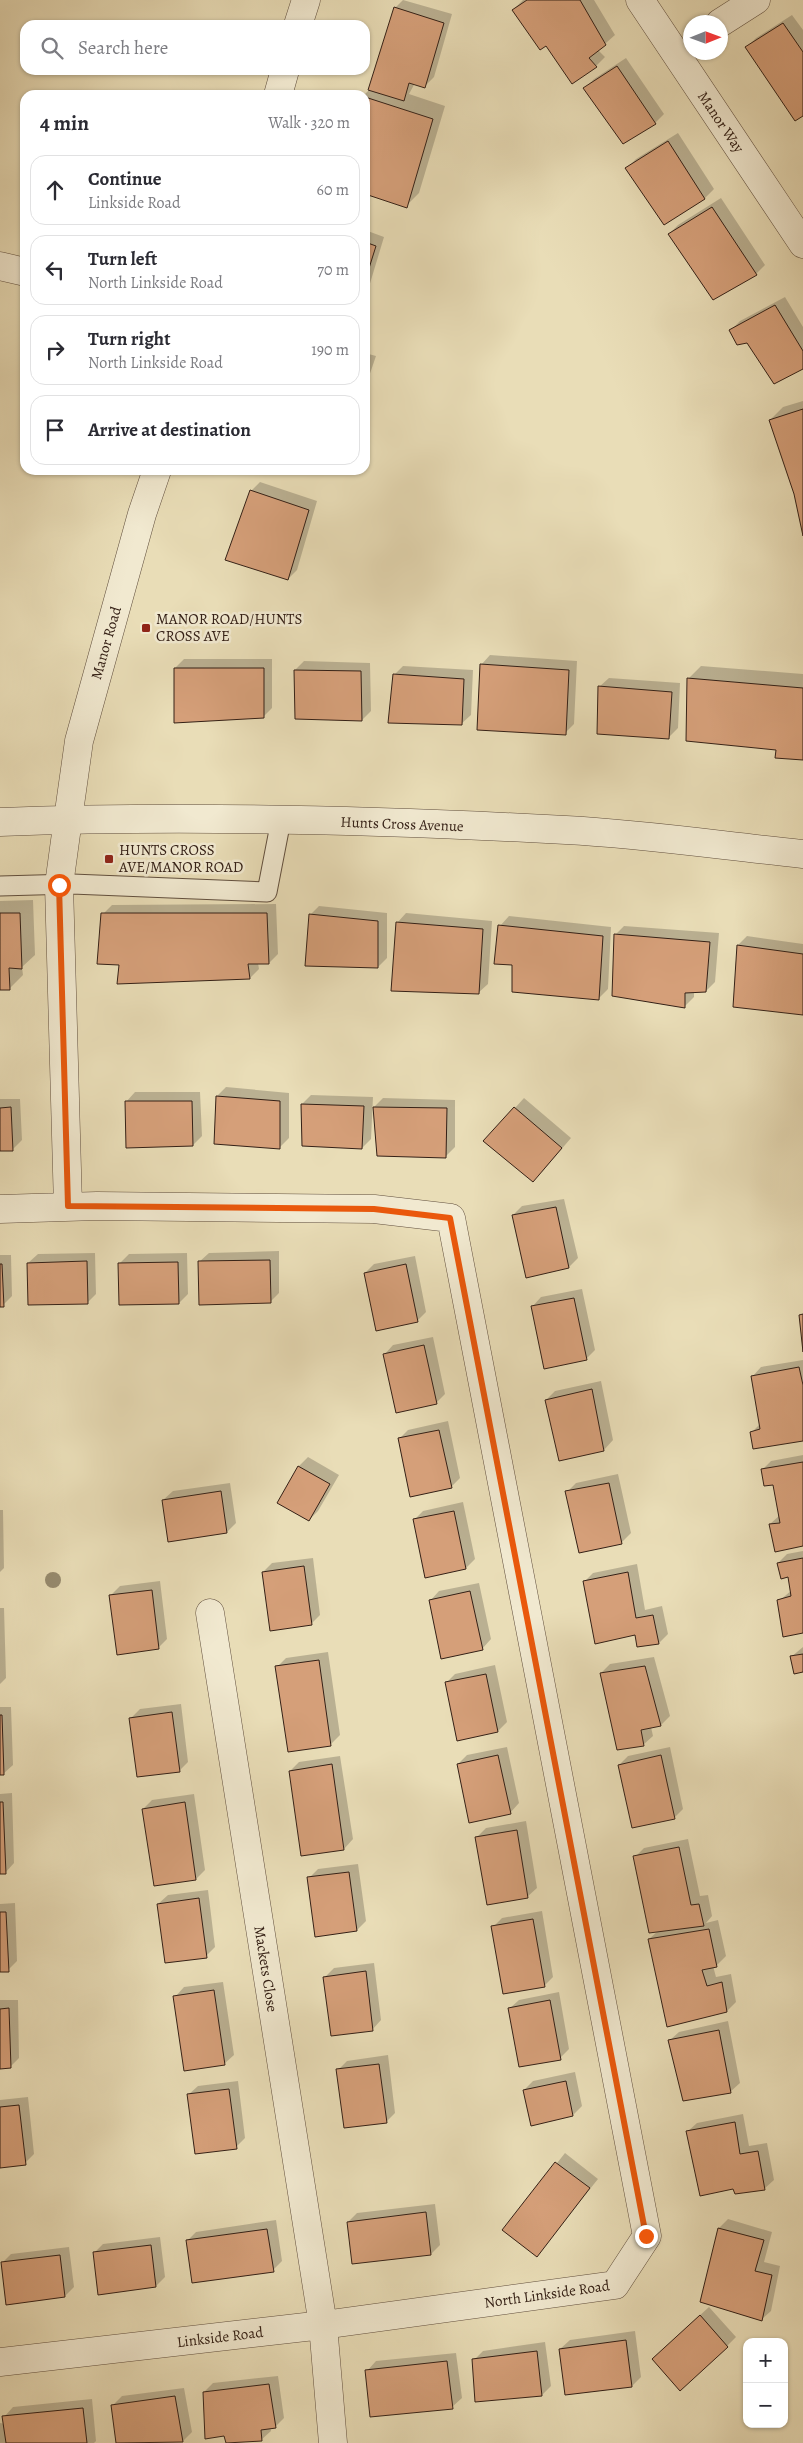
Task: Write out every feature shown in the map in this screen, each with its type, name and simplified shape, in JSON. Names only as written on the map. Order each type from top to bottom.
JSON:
[{"type":"street","points":[[300,20],[306,0]]},
{"type":"street","name":"Manor Way","points":[[640,0],[683,48]]},
{"type":"street","points":[[728,18],[756,0]]},
{"type":"street","name":"Manor Way","points":[[690,60],[803,244]]},
{"type":"street","points":[[279,90],[284,75]]},
{"type":"street","points":[[0,266],[20,271]]},
{"type":"street","name":"Manor Road","points":[[68,819],[79,741],[142,514],[155,475]]},
{"type":"street","points":[[0,1209],[68,1206],[59,885],[68,819]]},
{"type":"street","name":"Hunts Cross Avenue","points":[[0,822],[68,819],[281,820],[567,830],[803,854]]},
{"type":"street","name":"North Linkside Road","points":[[68,1206],[374,1209],[450,1218],[646,2236],[615,2285],[323,2325]]},
{"type":"street","name":"Mackets Close","points":[[210,1613],[323,2325]]},
{"type":"street","points":[[323,2325],[333,2443]]},
{"type":"street","name":"Linkside Road","points":[[0,2362],[323,2325]]},
{"type":"lane","points":[[0,886],[59,885],[267,892],[281,820]]},
{"type":"building","points":[[527,0],[580,0],[606,45],[589,58],[597,67],[572,84],[546,46],[540,50],[512,10]]},
{"type":"building","points":[[394,7],[444,23],[425,88],[409,83],[404,101],[368,90]]},
{"type":"building","points":[[783,23],[803,52],[803,116],[795,121],[745,47]]},
{"type":"building","points":[[617,66],[656,124],[623,144],[583,88]]},
{"type":"building","points":[[370,99],[433,119],[407,208],[370,196]]},
{"type":"building","points":[[668,141],[705,199],[664,225],[625,168]]},
{"type":"building","points":[[712,207],[757,275],[713,300],[668,234]]},
{"type":"building","points":[[370,244],[376,246],[370,265]]},
{"type":"building","points":[[775,305],[803,351],[803,369],[774,384],[747,343],[737,345],[729,330]]},
{"type":"building","points":[[803,409],[803,536],[794,494],[769,420]]},
{"type":"building","points":[[250,490],[309,510],[288,580],[225,560]]},
{"type":"building","points":[[480,664],[569,670],[566,735],[477,730]]},
{"type":"building","points":[[174,668],[264,668],[264,718],[174,723]]},
{"type":"building","points":[[294,670],[361,671],[362,721],[295,719]]},
{"type":"building","points":[[393,674],[464,679],[462,725],[388,723]]},
{"type":"building","points":[[687,678],[803,688],[803,760],[775,758],[776,750],[686,741]]},
{"type":"building","points":[[598,686],[672,692],[669,739],[597,734]]},
{"type":"building","points":[[0,913],[20,913],[22,969],[9,968],[10,990],[0,990]]},
{"type":"building","points":[[101,913],[267,913],[269,964],[248,964],[250,979],[117,984],[119,965],[97,964]]},
{"type":"building","points":[[309,914],[378,921],[378,968],[305,966]]},
{"type":"building","points":[[396,922],[483,929],[479,994],[391,991]]},
{"type":"building","points":[[498,925],[603,936],[599,1000],[512,992],[512,965],[494,964]]},
{"type":"building","points":[[614,934],[710,942],[706,992],[685,993],[685,1008],[612,996]]},
{"type":"building","points":[[737,945],[803,954],[803,1015],[733,1007]]},
{"type":"building","points":[[216,1096],[280,1101],[280,1149],[214,1144]]},
{"type":"building","points":[[125,1101],[192,1101],[193,1146],[126,1148]]},
{"type":"building","points":[[301,1104],[364,1106],[362,1149],[302,1146]]},
{"type":"building","points":[[11,1107],[13,1151],[0,1151],[0,1108]]},
{"type":"building","points":[[373,1107],[447,1108],[446,1158],[377,1156]]},
{"type":"building","points":[[514,1107],[562,1148],[533,1182],[483,1141]]},
{"type":"building","points":[[556,1207],[569,1268],[526,1278],[512,1215]]},
{"type":"building","points":[[270,1260],[271,1303],[199,1305],[198,1261]]},
{"type":"building","points":[[87,1261],[88,1304],[28,1305],[27,1263]]},
{"type":"building","points":[[178,1262],[179,1304],[119,1305],[118,1263]]},
{"type":"building","points":[[0,1264],[2,1264],[4,1307],[0,1307]]},
{"type":"building","points":[[406,1264],[418,1322],[376,1331],[364,1273]]},
{"type":"building","points":[[574,1298],[587,1360],[544,1369],[531,1306]]},
{"type":"building","points":[[803,1314],[803,1352],[799,1315]]},
{"type":"building","points":[[424,1345],[437,1404],[396,1413],[383,1354]]},
{"type":"building","points":[[799,1367],[803,1385],[803,1441],[753,1449],[750,1432],[760,1429],[751,1376]]},
{"type":"building","points":[[592,1389],[604,1451],[559,1461],[545,1400]]},
{"type":"building","points":[[439,1430],[452,1488],[410,1497],[398,1438]]},
{"type":"building","points":[[803,1462],[803,1546],[775,1552],[769,1524],[780,1523],[773,1485],[764,1486],[761,1469]]},
{"type":"building","points":[[298,1466],[330,1484],[309,1521],[277,1503]]},
{"type":"building","points":[[609,1483],[622,1544],[579,1553],[565,1491]]},
{"type":"building","points":[[221,1491],[227,1533],[168,1542],[162,1500]]},
{"type":"building","points":[[454,1511],[466,1569],[425,1578],[413,1519]]},
{"type":"building","points":[[803,1558],[803,1633],[783,1637],[777,1600],[791,1596],[788,1577],[781,1579],[777,1563]]},
{"type":"building","points":[[304,1566],[312,1625],[270,1631],[262,1572]]},
{"type":"building","points":[[628,1572],[636,1618],[653,1615],[659,1644],[637,1647],[635,1635],[595,1644],[583,1581]]},
{"type":"building","points":[[152,1590],[159,1649],[117,1655],[109,1595]]},
{"type":"building","points":[[470,1591],[483,1650],[441,1659],[429,1600]]},
{"type":"building","points":[[803,1654],[803,1672],[794,1674],[790,1656]]},
{"type":"building","points":[[319,1660],[331,1746],[288,1752],[275,1666]]},
{"type":"building","points":[[645,1666],[661,1726],[641,1730],[644,1746],[617,1750],[600,1673]]},
{"type":"building","points":[[486,1674],[498,1732],[457,1741],[445,1682]]},
{"type":"building","points":[[172,1712],[180,1772],[137,1777],[129,1718]]},
{"type":"building","points":[[0,1715],[2,1715],[4,1775],[0,1775]]},
{"type":"building","points":[[498,1755],[511,1814],[469,1823],[457,1764]]},
{"type":"building","points":[[661,1755],[675,1819],[632,1828],[618,1765]]},
{"type":"building","points":[[332,1764],[344,1850],[301,1856],[289,1771]]},
{"type":"building","points":[[0,1802],[3,1802],[6,1874],[0,1874]]},
{"type":"building","points":[[185,1802],[196,1880],[154,1886],[142,1809]]},
{"type":"building","points":[[517,1830],[528,1898],[487,1905],[475,1837]]},
{"type":"building","points":[[679,1847],[691,1905],[699,1904],[704,1926],[649,1933],[633,1856]]},
{"type":"building","points":[[349,1872],[357,1931],[315,1937],[307,1877]]},
{"type":"building","points":[[199,1898],[207,1958],[165,1963],[157,1904]]},
{"type":"building","points":[[0,1912],[6,1912],[9,1972],[0,1972]]},
{"type":"building","points":[[533,1919],[545,1987],[503,1994],[491,1926]]},
{"type":"building","points":[[709,1929],[717,1967],[702,1970],[707,1986],[722,1982],[727,2012],[667,2027],[648,1939]]},
{"type":"building","points":[[366,1971],[373,2031],[331,2036],[323,1977]]},
{"type":"building","points":[[214,1990],[225,2065],[184,2071],[173,1996]]},
{"type":"building","points":[[550,2000],[561,2060],[519,2067],[508,2008]]},
{"type":"building","points":[[9,2008],[11,2068],[0,2069],[0,2009]]},
{"type":"building","points":[[719,2030],[731,2093],[683,2101],[668,2040]]},
{"type":"building","points":[[379,2064],[387,2123],[344,2128],[336,2069]]},
{"type":"building","points":[[566,2081],[573,2116],[531,2126],[523,2090]]},
{"type":"building","points":[[229,2089],[237,2149],[195,2154],[187,2094]]},
{"type":"building","points":[[19,2105],[26,2165],[0,2168],[0,2107]]},
{"type":"building","points":[[735,2122],[740,2154],[758,2151],[765,2190],[735,2194],[733,2189],[700,2196],[686,2131]]},
{"type":"building","points":[[555,2162],[590,2188],[537,2257],[502,2230]]},
{"type":"building","points":[[426,2212],[431,2255],[352,2264],[347,2222]]},
{"type":"building","points":[[718,2228],[764,2240],[755,2271],[772,2275],[762,2321],[700,2302]]},
{"type":"building","points":[[267,2229],[274,2272],[192,2283],[186,2240]]},
{"type":"building","points":[[151,2245],[156,2287],[98,2295],[93,2252]]},
{"type":"building","points":[[60,2255],[65,2297],[6,2305],[1,2262]]},
{"type":"building","points":[[700,2315],[728,2347],[680,2391],[652,2359]]},
{"type":"building","points":[[626,2340],[632,2387],[565,2395],[559,2349]]},
{"type":"building","points":[[537,2351],[542,2396],[475,2402],[472,2359]]},
{"type":"building","points":[[447,2361],[453,2409],[370,2417],[365,2370]]},
{"type":"building","points":[[269,2384],[276,2428],[261,2430],[262,2441],[226,2443],[224,2436],[205,2439],[203,2392]]},
{"type":"building","points":[[175,2396],[183,2442],[116,2443],[111,2405]]},
{"type":"building","points":[[83,2408],[87,2443],[6,2443],[2,2416]]},
{"type":"place","name":"MANOR ROAD/HUNTS CROSS AVE","points":[[146,628]]},
{"type":"place","name":"HUNTS CROSS AVE/MANOR ROAD","points":[[109,859]]},
{"type":"route","points":[[59,885],[68,1206],[374,1209],[450,1218],[646,2236]]}]
